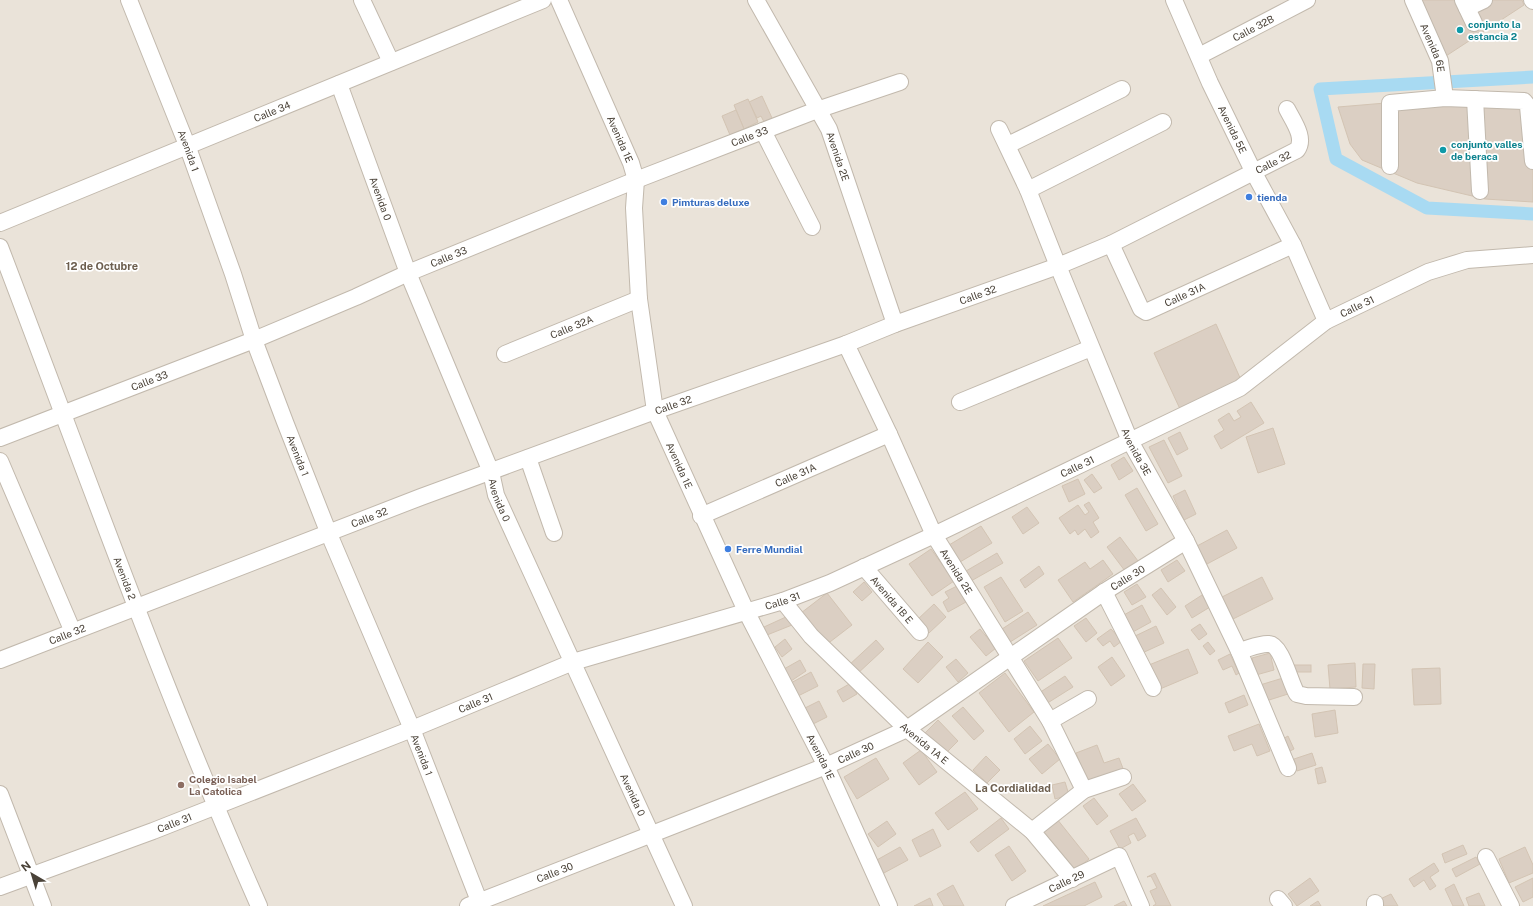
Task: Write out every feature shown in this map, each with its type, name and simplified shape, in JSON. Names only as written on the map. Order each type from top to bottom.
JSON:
[{"type":"street","name":"Avenida 1","points":[[129,0],[187,145],[234,274],[254,340],[329,534],[412,729],[476,905]]},
{"type":"street","points":[[362,0],[391,62]]},
{"type":"street","name":"Calle 34","points":[[0,223],[543,0]]},
{"type":"street","name":"Avenida 1E","points":[[559,0],[632,163],[636,180],[634,208],[639,299],[655,411],[701,516],[746,611],[826,766],[889,906]]},
{"type":"street","name":"Avenida 2E","points":[[756,0],[829,129],[895,324]]},
{"type":"street","name":"Avenida 5E","points":[[1174,0],[1210,82],[1222,104],[1254,173],[1292,245],[1326,321]]},
{"type":"street","name":"Calle 32B","points":[[1199,56],[1307,0]]},
{"type":"street","name":"Avenida 6E","points":[[1413,0],[1440,61],[1445,97]]},
{"type":"street","points":[[1474,23],[1465,4],[1484,0]]},
{"type":"street","name":"Calle 33","points":[[0,438],[254,340],[356,297],[408,273],[636,180],[817,110],[900,82]]},
{"type":"street","name":"Avenida 0","points":[[339,84],[408,273],[491,472],[496,495],[573,662],[650,836],[684,906]]},
{"type":"street","points":[[1008,145],[1122,89]]},
{"type":"street","points":[[1390,166],[1390,103],[1445,97],[1524,101],[1528,106],[1533,161]]},
{"type":"street","points":[[1474,99],[1480,191]]},
{"type":"street","name":"Calle 32","points":[[0,660],[528,458],[655,411],[846,344],[895,324],[1058,266],[1111,244],[1297,150],[1301,145],[1300,139],[1287,109]]},
{"type":"street","points":[[1028,190],[1163,122]]},
{"type":"street","name":"Avenida 3E","points":[[999,129],[1008,145],[1028,190],[1130,441],[1186,541],[1239,651],[1288,768]]},
{"type":"street","points":[[763,131],[812,227]]},
{"type":"street","name":"Calle 31A","points":[[1111,244],[1141,309],[1146,312],[1292,245]]},
{"type":"street","name":"Avenida 2","points":[[0,247],[214,806],[259,906]]},
{"type":"street","name":"Calle 31","points":[[0,887],[153,831],[412,729],[573,662],[783,601],[830,583],[934,535],[1240,388],[1326,321],[1428,272],[1467,260],[1533,255]]},
{"type":"street","name":"Calle 32A","points":[[505,354],[639,299]]},
{"type":"street","name":"Avenida 2E","points":[[846,344],[890,434],[934,535],[1050,721],[1084,790]]},
{"type":"street","points":[[960,402],[1091,348]]},
{"type":"street","name":"Calle 31A","points":[[701,516],[890,434]]},
{"type":"street","points":[[528,458],[554,533]]},
{"type":"street","points":[[0,461],[74,632]]},
{"type":"street","name":"Calle 30","points":[[476,905],[826,766],[907,729],[1104,592],[1186,541]]},
{"type":"street","name":"Avenida 1B E","points":[[864,567],[920,632]]},
{"type":"street","points":[[1104,592],[1153,688]]},
{"type":"street","name":"Avenida 1A E","points":[[783,601],[811,636],[907,729],[1032,831],[1072,879]]},
{"type":"street","points":[[1239,651],[1269,644],[1276,646],[1281,654],[1292,685],[1297,694],[1306,696],[1354,697]]},
{"type":"street","points":[[1050,721],[1088,699]]},
{"type":"street","points":[[1032,831],[1084,790],[1123,777]]},
{"type":"street","points":[[0,794],[43,906]]},
{"type":"street","name":"Calle 29","points":[[1014,906],[1119,856],[1142,906]]},
{"type":"street","points":[[1486,857],[1511,906]]},
{"type":"shaded area","points":[[0,0],[1533,0],[1533,906],[0,906]]},
{"type":"building","name":"conjunto la estancia 2","points":[[1421,0],[1522,0],[1524,5],[1446,56]]},
{"type":"building","points":[[762,96],[772,118],[764,122],[761,116],[757,118],[749,102]]},
{"type":"building","name":"conjunto valles de beraca","points":[[1445,98],[1524,101],[1533,155],[1533,202],[1485,199],[1417,183],[1362,160],[1350,144],[1338,107]]},
{"type":"building","points":[[748,99],[758,122],[744,129],[734,105]]},
{"type":"building","points":[[736,110],[744,129],[730,135],[722,116]]},
{"type":"building","points":[[1216,324],[1241,380],[1180,409],[1154,353]]},
{"type":"building","points":[[1251,402],[1264,423],[1221,449],[1214,436],[1224,430],[1218,420],[1229,413],[1234,421],[1241,417],[1237,411]]},
{"type":"building","points":[[1273,428],[1285,464],[1258,473],[1246,437]]},
{"type":"building","points":[[1180,432],[1188,449],[1177,455],[1168,438]]},
{"type":"building","points":[[1164,440],[1182,476],[1168,483],[1149,447]]},
{"type":"building","points":[[1124,457],[1133,471],[1119,480],[1111,465]]},
{"type":"building","points":[[1092,474],[1102,488],[1094,493],[1084,480]]},
{"type":"building","points":[[1078,479],[1085,494],[1069,502],[1062,486]]},
{"type":"building","points":[[1137,488],[1158,524],[1146,531],[1125,495]]},
{"type":"building","points":[[1185,490],[1196,514],[1184,520],[1173,496]]},
{"type":"building","points":[[1089,502],[1099,518],[1093,522],[1099,532],[1091,538],[1085,529],[1078,535],[1075,530],[1070,534],[1059,518],[1078,505],[1085,515],[1089,512],[1084,505]]},
{"type":"building","points":[[1027,507],[1039,523],[1023,534],[1012,517]]},
{"type":"building","points":[[981,526],[992,543],[960,562],[949,545]]},
{"type":"building","points":[[1227,530],[1237,548],[1207,564],[1197,546]]},
{"type":"building","points":[[1120,537],[1141,565],[1128,575],[1107,547]]},
{"type":"building","points":[[931,549],[954,581],[932,596],[909,564]]},
{"type":"building","points":[[997,553],[1003,563],[971,581],[966,571]]},
{"type":"building","points":[[1103,560],[1113,574],[1073,602],[1058,580],[1085,562],[1090,569]]},
{"type":"building","points":[[1177,560],[1185,571],[1168,582],[1161,570]]},
{"type":"building","points":[[1039,566],[1044,574],[1025,588],[1020,580]]},
{"type":"building","points":[[1001,577],[1023,611],[1005,622],[984,587]]},
{"type":"building","points":[[1262,577],[1273,599],[1233,619],[1222,597]]},
{"type":"building","points":[[864,582],[872,592],[862,601],[853,592]]},
{"type":"building","points":[[1137,584],[1146,597],[1132,605],[1124,592]]},
{"type":"building","points":[[957,586],[966,602],[948,612],[943,602],[949,598],[945,592]]},
{"type":"building","points":[[1161,588],[1176,607],[1167,615],[1152,595]]},
{"type":"building","points":[[827,593],[852,625],[826,645],[801,613]]},
{"type":"building","points":[[1202,595],[1210,607],[1192,618],[1185,606]]},
{"type":"building","points":[[934,604],[946,617],[929,633],[917,620]]},
{"type":"building","points":[[1142,605],[1151,622],[1131,633],[1122,616]]},
{"type":"building","points":[[1028,612],[1037,625],[1007,644],[999,631]]},
{"type":"building","points":[[788,616],[792,625],[767,635],[764,627]]},
{"type":"building","points":[[1086,618],[1097,633],[1086,642],[1074,626]]},
{"type":"building","points":[[1200,624],[1207,634],[1199,640],[1191,630]]},
{"type":"building","points":[[1156,626],[1164,643],[1140,654],[1133,637]]},
{"type":"building","points":[[980,629],[996,648],[986,656],[970,637]]},
{"type":"building","points":[[1111,629],[1122,641],[1114,647],[1110,641],[1103,646],[1097,639]]},
{"type":"building","points":[[1058,638],[1072,658],[1038,681],[1024,661]]},
{"type":"building","points":[[785,639],[792,649],[782,657],[775,647]]},
{"type":"building","points":[[876,640],[884,649],[856,675],[848,666]]},
{"type":"building","points":[[928,642],[943,657],[918,683],[903,669]]},
{"type":"building","points":[[1208,642],[1215,651],[1210,655],[1203,646]]},
{"type":"building","points":[[1188,649],[1198,673],[1160,689],[1149,665]]},
{"type":"building","points":[[1270,653],[1274,670],[1256,675],[1252,658]]},
{"type":"building","points":[[1230,654],[1239,673],[1236,675],[1232,666],[1223,670],[1218,660]]},
{"type":"building","points":[[1112,657],[1125,676],[1111,686],[1098,667]]},
{"type":"building","points":[[956,659],[968,673],[958,682],[946,667]]},
{"type":"building","points":[[800,660],[806,671],[791,681],[784,669]]},
{"type":"building","points":[[1355,663],[1356,687],[1330,689],[1328,665]]},
{"type":"building","points":[[1363,664],[1375,664],[1374,689],[1362,688]]},
{"type":"building","points":[[1294,665],[1311,665],[1311,672],[1294,672]]},
{"type":"building","points":[[1440,668],[1441,704],[1414,705],[1412,669]]},
{"type":"building","points":[[811,672],[818,686],[796,697],[789,684]]},
{"type":"building","points":[[1005,673],[1034,712],[1009,732],[979,693]]},
{"type":"building","points":[[1065,676],[1073,687],[1046,704],[1039,693]]},
{"type":"building","points":[[1283,678],[1288,694],[1266,701],[1260,685]]},
{"type":"building","points":[[851,683],[857,694],[843,702],[837,691]]},
{"type":"building","points":[[1244,695],[1248,705],[1229,713],[1225,703]]},
{"type":"building","points":[[819,701],[827,717],[813,724],[805,708]]},
{"type":"building","points":[[963,707],[984,731],[974,740],[952,716]]},
{"type":"building","points":[[1335,710],[1338,733],[1315,737],[1312,714]]},
{"type":"building","points":[[938,720],[958,741],[944,755],[924,734]]},
{"type":"building","points":[[1259,724],[1270,751],[1257,756],[1252,744],[1234,751],[1228,736]]},
{"type":"building","points":[[1030,726],[1042,741],[1025,754],[1014,739]]},
{"type":"building","points":[[1288,736],[1294,749],[1286,753],[1281,740]]},
{"type":"building","points":[[1048,744],[1060,759],[1042,774],[1029,759]]},
{"type":"building","points":[[1097,745],[1104,763],[1119,758],[1124,771],[1089,785],[1076,753]]},
{"type":"building","points":[[921,750],[937,772],[919,785],[903,763]]},
{"type":"building","points":[[1312,753],[1316,765],[1297,771],[1294,759]]},
{"type":"building","points":[[986,756],[1000,770],[987,783],[973,770]]},
{"type":"building","points":[[876,758],[889,779],[857,799],[844,777]]},
{"type":"building","points":[[1322,767],[1326,782],[1318,784],[1315,769]]},
{"type":"building","points":[[1065,782],[1069,795],[1055,799],[1052,785]]},
{"type":"building","points":[[1133,784],[1146,801],[1132,811],[1119,794]]},
{"type":"building","points":[[965,792],[978,809],[948,830],[935,813]]},
{"type":"building","points":[[1094,798],[1108,816],[1097,825],[1083,806]]},
{"type":"building","points":[[1001,818],[1009,829],[978,852],[970,842]]},
{"type":"building","points":[[1136,818],[1146,836],[1138,841],[1134,833],[1128,836],[1131,843],[1120,849],[1110,831]]},
{"type":"building","points":[[1057,819],[1089,859],[1074,871],[1042,832]]},
{"type":"building","points":[[887,821],[896,834],[878,847],[868,834]]},
{"type":"building","points":[[933,829],[941,846],[920,857],[912,840]]},
{"type":"building","points":[[1463,845],[1467,854],[1445,863],[1442,854]]},
{"type":"building","points":[[1009,846],[1026,871],[1012,881],[995,855]]},
{"type":"building","points":[[900,847],[908,860],[882,874],[875,861]]},
{"type":"building","points":[[1525,847],[1533,865],[1533,873],[1509,883],[1499,859]]},
{"type":"building","points":[[1476,857],[1480,864],[1456,877],[1452,869]]},
{"type":"building","points":[[1434,863],[1439,871],[1430,877],[1436,886],[1430,890],[1424,880],[1414,887],[1409,879]]},
{"type":"building","points":[[1155,873],[1171,906],[1153,906],[1156,904],[1150,891],[1157,888],[1151,876],[1147,877]]},
{"type":"building","points":[[1310,878],[1319,891],[1297,906],[1288,894]]},
{"type":"building","points":[[1533,878],[1533,897],[1523,902],[1515,887]]},
{"type":"building","points":[[1095,882],[1102,897],[1084,906],[1043,906]]},
{"type":"building","points":[[1454,884],[1464,906],[1453,906],[1445,889]]},
{"type":"building","points":[[953,885],[964,906],[944,906],[937,894]]},
{"type":"building","points":[[1479,893],[1485,906],[1469,906],[1466,898]]},
{"type":"building","points":[[1391,894],[1398,906],[1381,906],[1378,900]]},
{"type":"building","points":[[930,898],[933,906],[914,906]]},
{"type":"building","points":[[1124,901],[1127,906],[1114,906]]},
{"type":"building","points":[[1318,901],[1321,906],[1310,906]]},
{"type":"waterway","points":[[1533,77],[1320,89],[1336,159],[1427,208],[1533,214]]},
{"type":"place","name":"conjunto la estancia 2","points":[[1460,30]]},
{"type":"place","name":"conjunto valles de beraca","points":[[1443,150]]},
{"type":"place","name":"tienda","points":[[1249,197]]},
{"type":"place","name":"Pimturas deluxe","points":[[664,202]]},
{"type":"place","name":"Ferre Mundial","points":[[728,549]]},
{"type":"place","name":"Colegio Isabel La Catolica","points":[[181,785]]},
{"type":"district","name":"12 de Octubre","points":[[102,266]]},
{"type":"district","name":"La Cordialidad","points":[[1013,788]]}]
